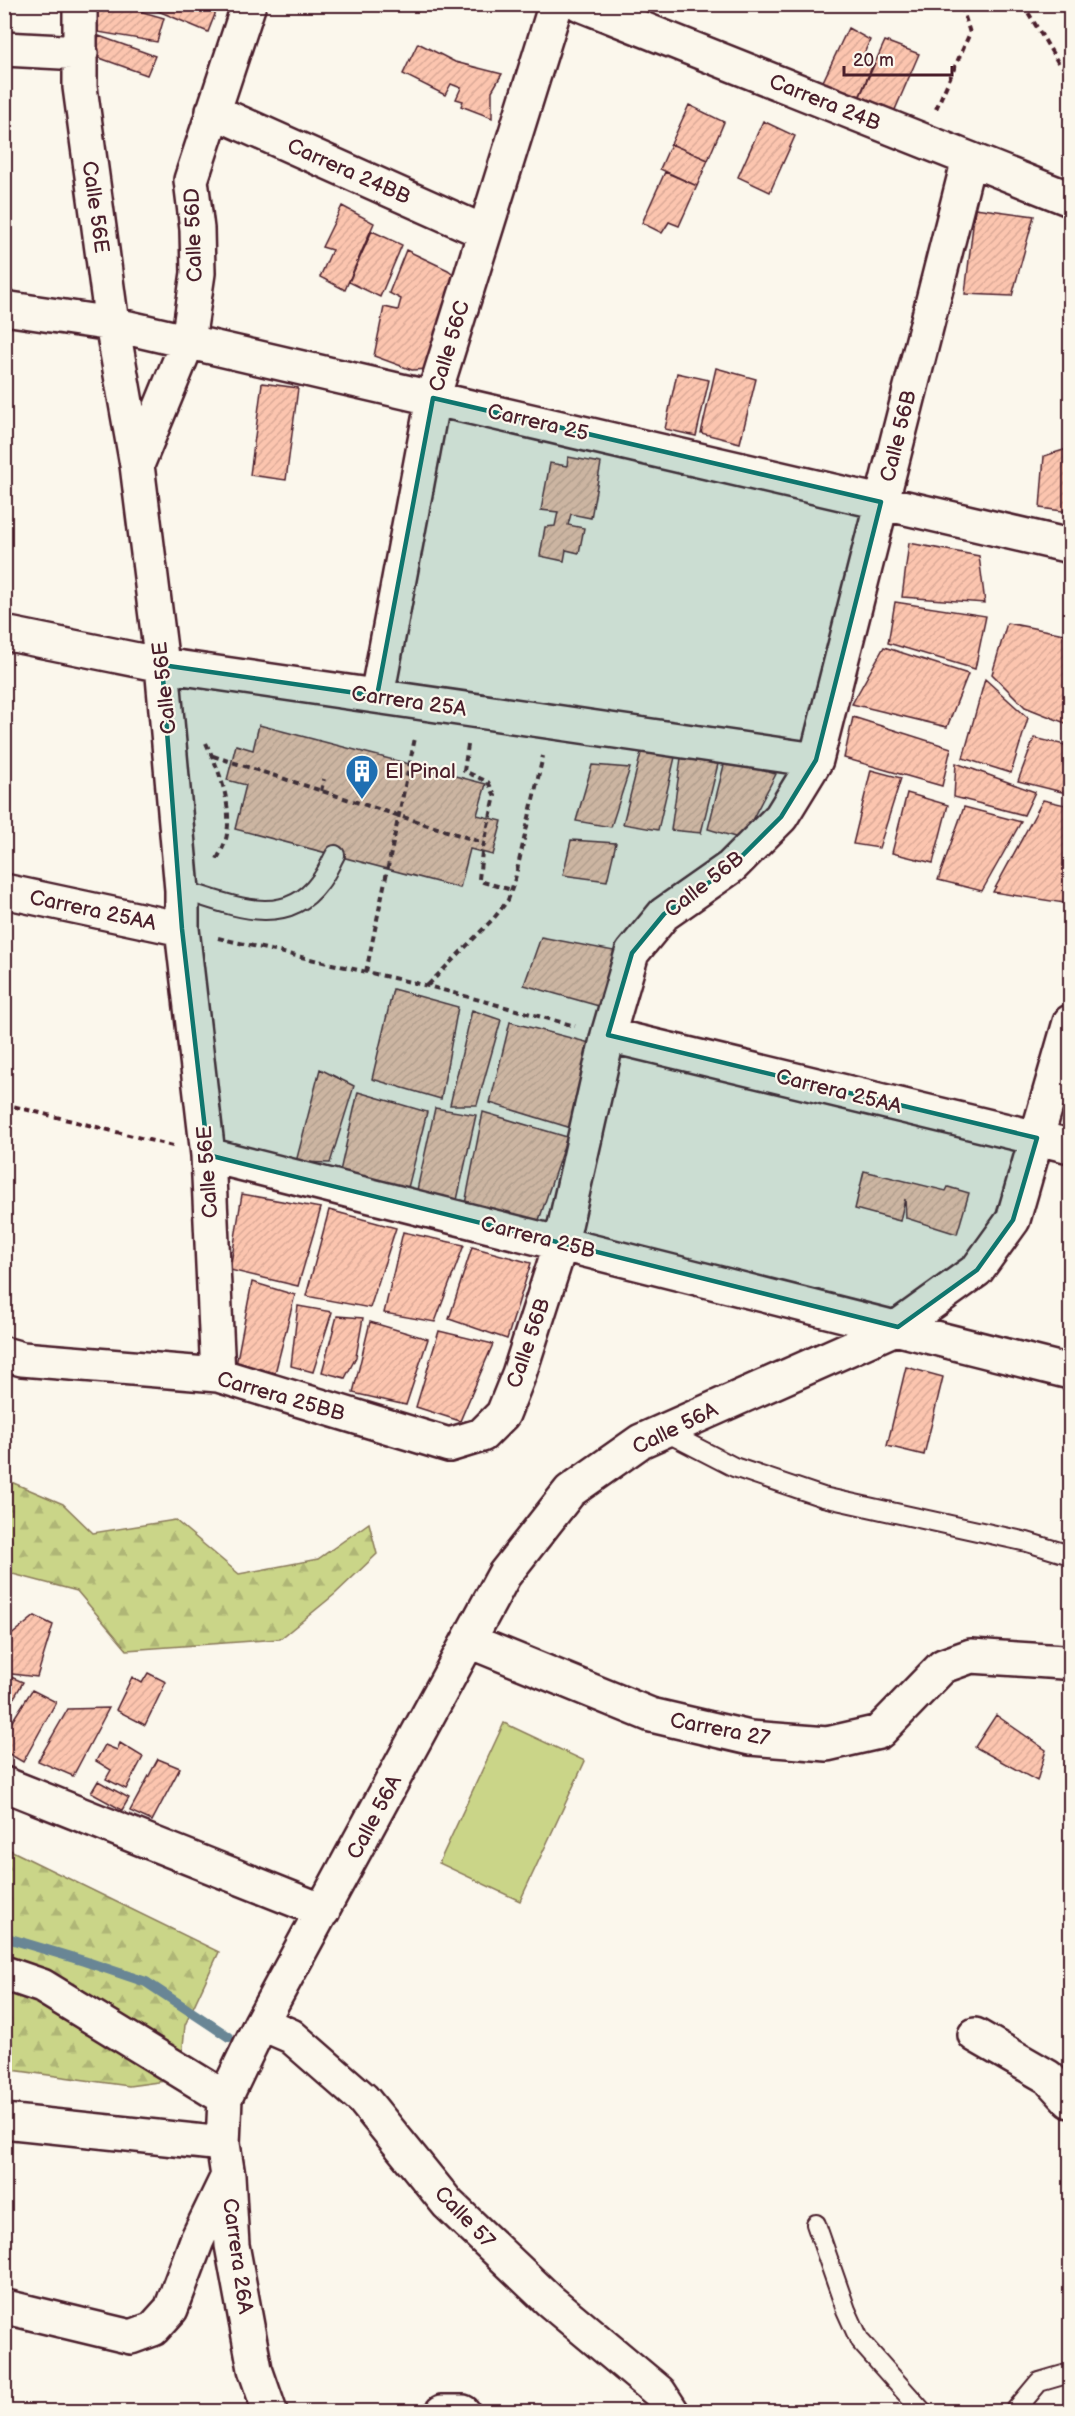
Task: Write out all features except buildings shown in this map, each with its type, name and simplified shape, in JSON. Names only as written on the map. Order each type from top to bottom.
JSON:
[{"type":"street","name":"Calle 56E","points":[[80,4],[80,87],[112,324],[138,465],[162,665],[194,893],[182,929],[208,1155],[218,1375]]},
{"type":"street","name":"Calle 56D","points":[[138,465],[188,341],[198,273],[198,229],[191,180],[249,4]]},
{"type":"street","name":"Calle 56C","points":[[377,696],[433,398],[556,4]]},
{"type":"street","name":"Carrera 24B","points":[[580,4],[1071,199]]},
{"type":"street","points":[[4,49],[81,53]]},
{"type":"street","name":"Carrera 24BB","points":[[213,111],[484,232]]},
{"type":"street","name":"Calle 56B","points":[[482,1435],[504,1414],[561,1243],[608,1035],[632,953],[664,914],[731,867],[781,817],[816,760],[880,501],[969,159]]},
{"type":"street","name":"Carrera 25","points":[[4,308],[112,324],[1071,546]]},
{"type":"street","name":"Carrera 25A","points":[[4,633],[162,665],[816,760]]},
{"type":"street","name":"Carrera 25AA","points":[[4,891],[182,929]]},
{"type":"street","name":"Calle 56A","points":[[261,2023],[504,1575],[570,1491],[641,1441],[898,1327],[977,1270],[1013,1220],[1071,1022]]},
{"type":"street","name":"Carrera 25AA","points":[[608,1035],[1071,1146]]},
{"type":"street","name":"Carrera 25B","points":[[208,1155],[1071,1372]]},
{"type":"street","name":"Carrera 25BB","points":[[4,1354],[22,1359],[218,1375],[449,1445],[482,1435]]},
{"type":"street","name":"Carrera 27","points":[[469,1641],[651,1715],[750,1738],[827,1744],[879,1732],[943,1666],[971,1656],[1063,1662]]},
{"type":"street","points":[[4,1784],[323,1911]]},
{"type":"street","points":[[4,1973],[42,1986],[225,2098]]},
{"type":"street","name":"Carrera 26A","points":[[261,2023],[225,2098],[223,2144],[228,2176],[232,2245],[255,2369],[270,2412]]},
{"type":"street","name":"Calle 57","points":[[261,2023],[291,2036],[363,2099],[448,2204],[549,2300],[659,2392],[672,2412]]},
{"type":"street","points":[[975,2035],[1048,2077],[1071,2101]]},
{"type":"street","points":[[4,2121],[223,2144]]},
{"type":"street","points":[[6,2307],[131,2337],[153,2329],[171,2309],[197,2240],[228,2176]]},
{"type":"street","points":[[442,2411],[463,2412]]},
{"type":"lane","points":[[194,893],[251,910],[278,910],[293,905],[319,884],[335,855]]},
{"type":"lane","points":[[664,1431],[734,1467],[823,1497],[984,1532],[1071,1555]]},
{"type":"lane","points":[[816,2224],[846,2310],[860,2341],[923,2412]]},
{"type":"lane","points":[[1014,2412],[1039,2382],[1071,2373]]},
{"type":"path","points":[[936,110],[970,33],[961,4]]},
{"type":"path","points":[[1023,4],[1059,64],[1071,72]]},
{"type":"path","points":[[366,972],[416,731]]},
{"type":"path","points":[[194,893],[209,878],[227,836],[228,822],[222,780],[203,737]]},
{"type":"path","points":[[470,738],[464,771],[488,782],[495,796],[478,879],[512,890]]},
{"type":"path","points":[[428,986],[494,918],[512,890],[544,751]]},
{"type":"path","points":[[212,755],[484,843]]},
{"type":"path","points":[[321,791],[324,778]]},
{"type":"path","points":[[182,929],[428,986],[608,1035]]},
{"type":"path","points":[[4,1104],[208,1155]]},
{"type":"highlighted area","points":[[433,398],[881,502],[816,760],[781,817],[731,867],[664,914],[632,953],[608,1035],[1037,1138],[1013,1220],[977,1270],[898,1327],[208,1155],[182,929],[162,665],[377,696]]},
{"type":"green space","points":[[4,1479],[63,1504],[93,1533],[175,1520],[239,1574],[318,1559],[369,1523],[377,1554],[335,1594],[280,1639],[127,1650],[77,1591],[5,1572]]},
{"type":"green space","points":[[504,1723],[585,1761],[520,1901],[439,1863]]},
{"type":"green space","points":[[4,1847],[219,1952],[185,2025],[180,2079],[129,2086],[5,2069]]},
{"type":"waterway","points":[[4,1937],[146,1982],[229,2037]]},
{"type":"place","name":"El Pinal","points":[[362,800]]}]
